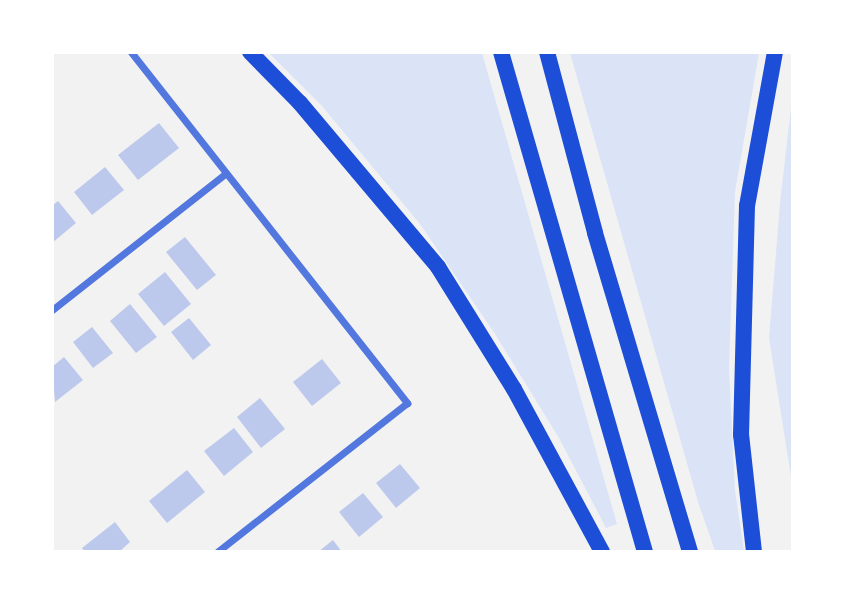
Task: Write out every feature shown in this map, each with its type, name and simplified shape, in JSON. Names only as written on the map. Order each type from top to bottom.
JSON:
[{"type":"highway","points":[[250,52],[300,103],[438,267],[514,388],[602,551]]},
{"type":"highway","points":[[501,52],[645,551]]},
{"type":"highway","points":[[547,52],[603,259],[690,551]]},
{"type":"highway","points":[[754,551],[741,435],[747,206],[775,52]]},
{"type":"street","points":[[131,52],[407,403],[217,551]]},
{"type":"street","points":[[52,310],[225,174]]},
{"type":"shaded area","points":[[269,53],[482,53],[617,524],[606,528],[559,438],[495,334],[420,224],[321,105]]},
{"type":"shaded area","points":[[570,53],[759,53],[735,192],[729,369],[735,490],[744,551],[715,551],[698,502]]},
{"type":"shaded area","points":[[792,99],[792,483],[769,338]]},
{"type":"building","points":[[159,123],[179,148],[138,180],[118,155]]},
{"type":"building","points":[[105,167],[124,190],[92,215],[74,192]]},
{"type":"building","points":[[58,201],[76,223],[52,243],[52,206]]},
{"type":"building","points":[[185,237],[216,275],[197,290],[166,252]]},
{"type":"building","points":[[165,272],[191,304],[164,326],[138,294]]},
{"type":"building","points":[[130,304],[157,337],[136,353],[110,321]]},
{"type":"building","points":[[189,318],[211,345],[193,360],[171,332]]},
{"type":"building","points":[[92,327],[113,353],[93,368],[73,342]]},
{"type":"building","points":[[64,357],[83,380],[55,402],[52,367]]},
{"type":"building","points":[[322,359],[341,383],[312,406],[293,382]]},
{"type":"building","points":[[260,398],[285,429],[261,448],[237,417]]},
{"type":"building","points":[[234,428],[253,452],[224,476],[204,451]]},
{"type":"building","points":[[400,464],[420,488],[396,508],[376,483]]},
{"type":"building","points":[[187,470],[205,492],[167,523],[149,501]]},
{"type":"building","points":[[363,493],[383,517],[359,537],[339,512]]},
{"type":"building","points":[[115,522],[130,542],[119,552],[85,552],[82,548]]},
{"type":"building","points":[[333,540],[342,552],[318,552]]}]
